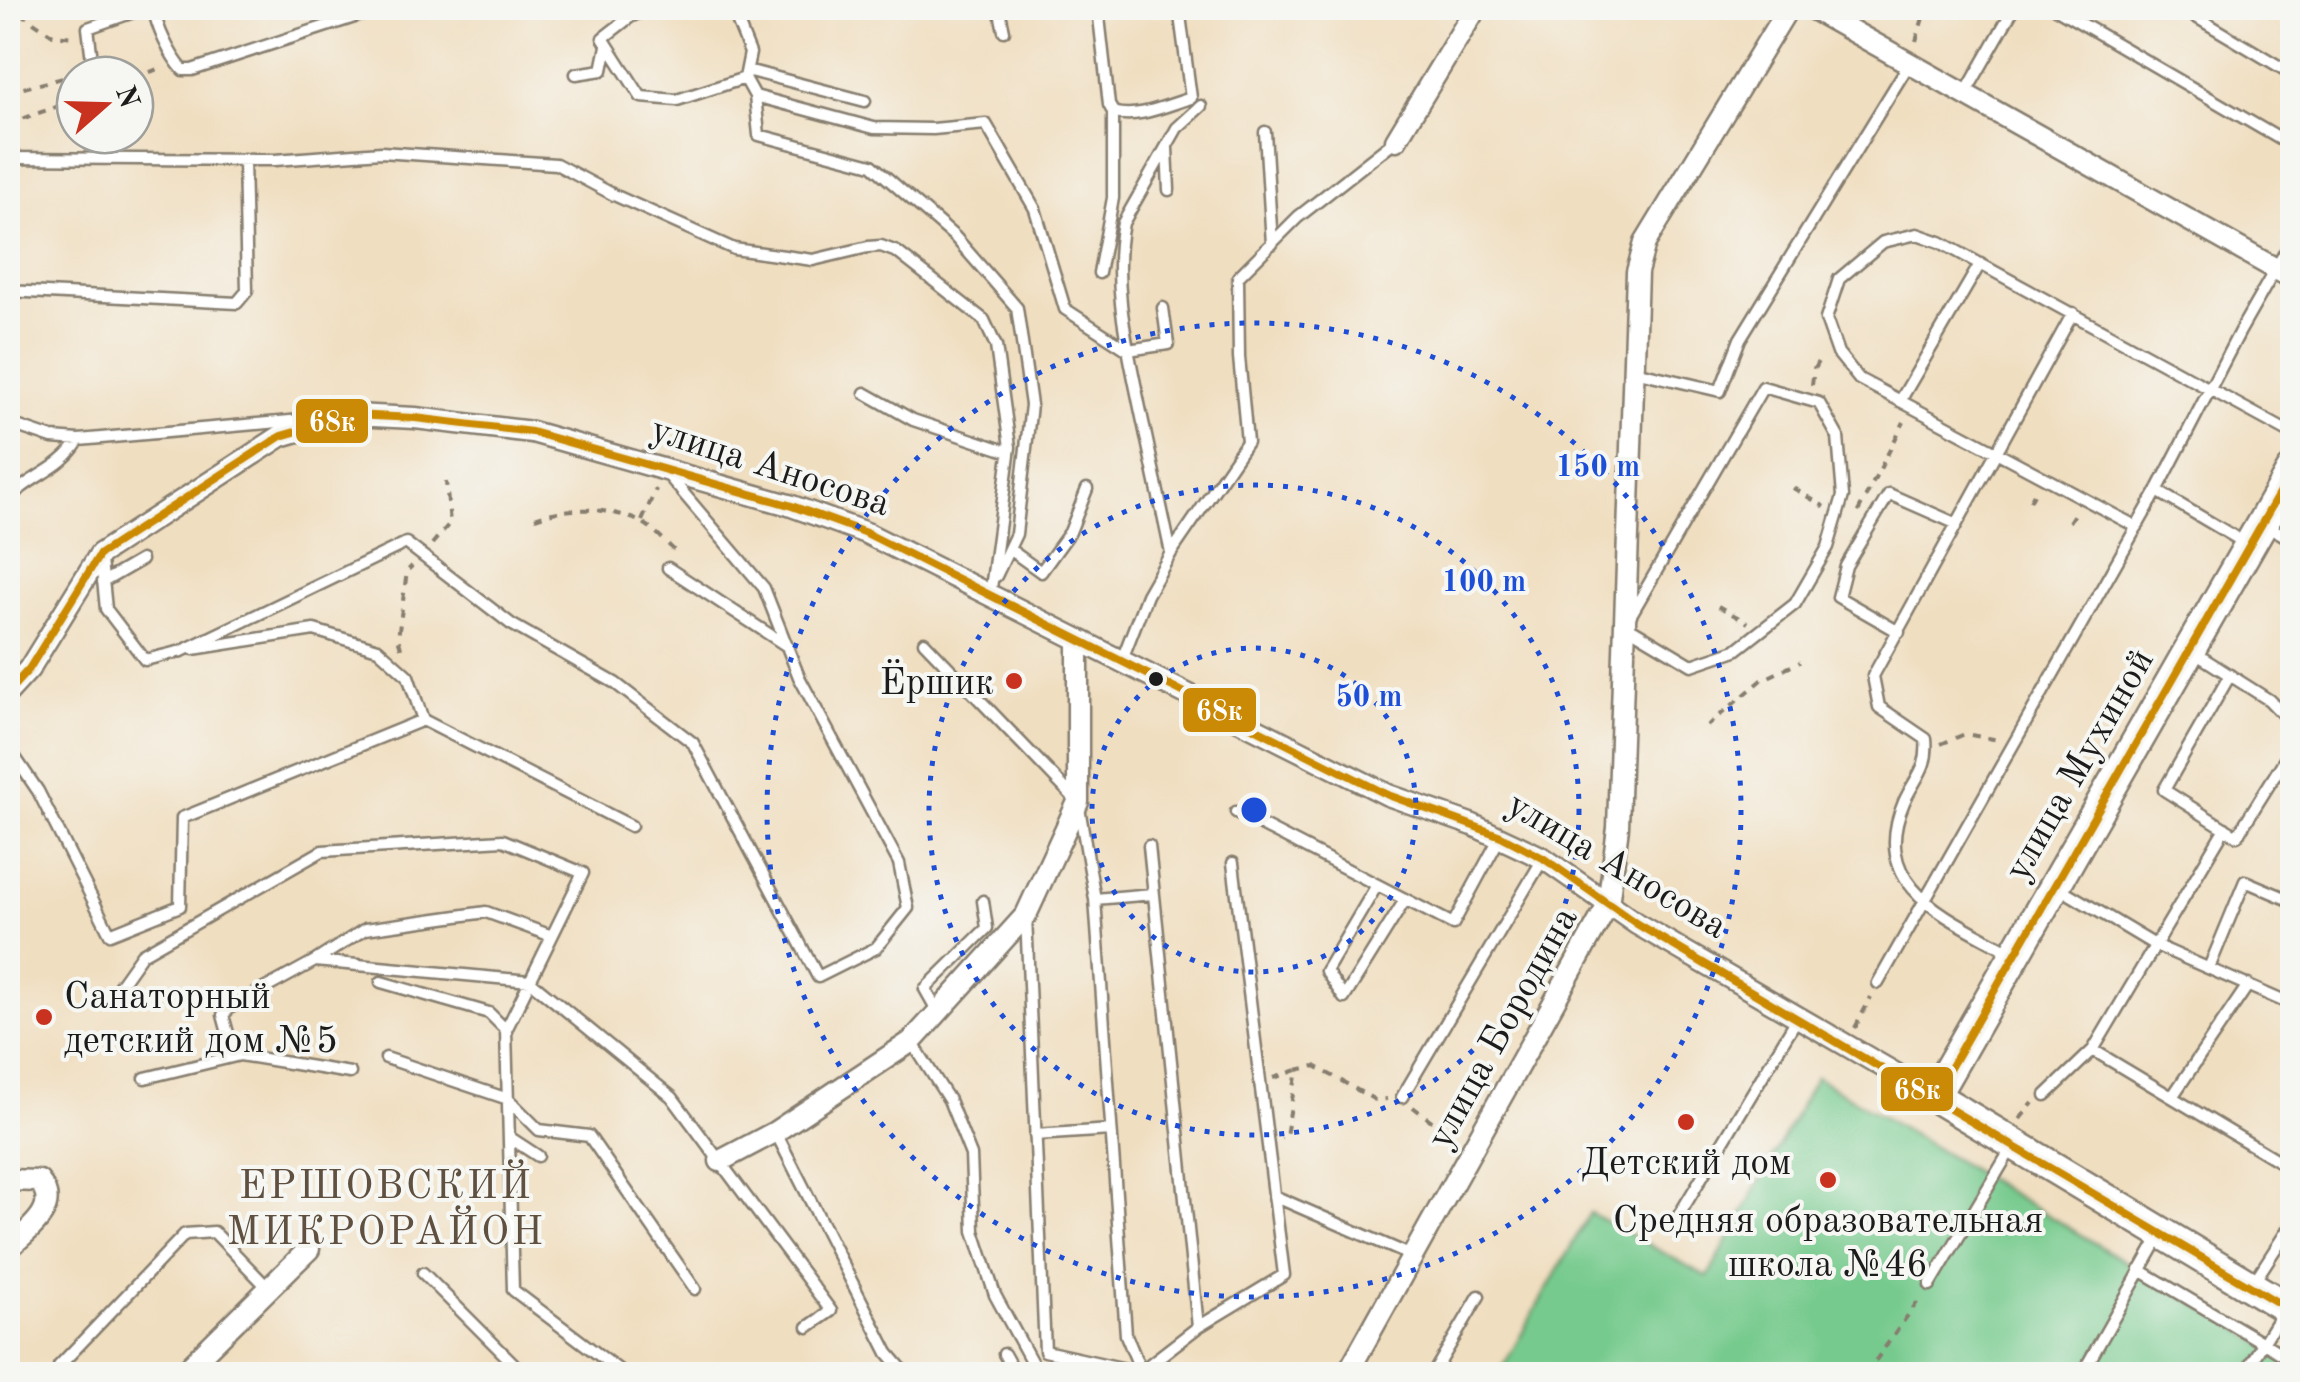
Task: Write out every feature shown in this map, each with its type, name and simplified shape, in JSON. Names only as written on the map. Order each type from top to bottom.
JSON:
[{"type":"street","points":[[1396,140],[1476,8]]},
{"type":"street","name":"улица Бородина","points":[[1347,1374],[1608,905],[1618,827],[1637,272],[1645,244],[1788,8]]},
{"type":"street","points":[[1810,8],[2284,273]]},
{"type":"street","name":"улица Аносова","points":[[100,554],[281,436],[352,415],[532,432],[661,476],[788,504],[866,533],[991,592],[1078,642],[1388,795],[1501,836],[1543,858],[1608,905],[1934,1096],[2017,1140],[2252,1286],[2286,1312]]},
{"type":"street","name":"улица Мухиной","points":[[1934,1096],[2292,471]]},
{"type":"street","points":[[8,692],[28,670],[100,554]]},
{"type":"street","points":[[720,1161],[775,1132],[912,1041],[1026,914],[1078,802],[1078,642]]},
{"type":"street","points":[[8,1180],[39,1181],[49,1202],[44,1214],[8,1249]]},
{"type":"street","points":[[182,1374],[309,1249]]},
{"type":"lane","points":[[91,55],[88,28],[145,8]]},
{"type":"lane","points":[[154,8],[154,16],[183,70],[382,8]]},
{"type":"lane","points":[[650,8],[630,17],[604,38],[641,97],[677,100],[746,74],[865,101]]},
{"type":"lane","points":[[732,8],[750,53],[746,74],[755,96],[759,135],[872,165],[954,238],[1017,308],[1031,405],[1016,534],[991,592]]},
{"type":"lane","points":[[999,8],[1004,31]]},
{"type":"lane","points":[[1098,8],[1112,112],[1113,198],[1099,272]]},
{"type":"lane","points":[[1112,112],[1142,112],[1191,98],[1179,8]]},
{"type":"lane","points":[[1965,94],[2014,8]]},
{"type":"lane","points":[[2055,8],[2285,142],[2292,141]]},
{"type":"lane","points":[[2181,8],[2198,12],[2290,66]]},
{"type":"lane","points":[[576,74],[602,70],[607,44]]},
{"type":"lane","points":[[1634,371],[1720,391],[1740,340],[1909,63]]},
{"type":"lane","points":[[755,96],[874,128],[933,129],[986,124],[1034,209],[1066,309],[1128,350],[1168,344],[1163,308]]},
{"type":"lane","points":[[1170,553],[1128,350],[1118,268],[1123,223],[1178,128],[1201,106]]},
{"type":"lane","points":[[1264,132],[1272,244]]},
{"type":"lane","points":[[1121,662],[1146,595],[1246,442],[1238,357],[1238,276],[1298,217],[1396,140]]},
{"type":"lane","points":[[1167,146],[1169,190]]},
{"type":"lane","points":[[8,158],[244,160],[380,152],[556,164],[734,249],[814,260],[868,247],[881,246],[897,252],[984,320],[992,332],[1009,452],[991,592]]},
{"type":"lane","points":[[8,292],[237,303],[247,291],[244,160]]},
{"type":"lane","points":[[8,169],[15,181],[8,184]]},
{"type":"lane","points":[[2137,527],[1859,379],[1838,352],[1826,319],[1839,279],[1883,242],[1917,234],[1940,242],[2292,434]]},
{"type":"lane","points":[[1878,984],[2137,527],[2211,388],[2284,273],[2292,240]]},
{"type":"lane","points":[[1900,401],[1980,264]]},
{"type":"lane","points":[[2015,955],[1924,902],[1909,886],[1899,866],[1894,835],[1904,803],[1928,759],[1926,739],[1879,707],[1873,676],[2073,313]]},
{"type":"lane","points":[[1763,387],[1819,404],[1838,437],[1842,492],[1828,547],[1795,604],[1736,650],[1692,665],[1625,625],[1763,387]]},
{"type":"lane","points":[[865,392],[913,420],[1009,452]]},
{"type":"lane","points":[[8,423],[52,438],[79,440],[352,415]]},
{"type":"lane","points":[[8,499],[36,476],[67,460],[79,440]]},
{"type":"lane","points":[[182,651],[406,544],[511,624],[615,683],[693,742],[818,977],[876,948],[908,908],[900,863],[799,677],[764,588],[661,476]]},
{"type":"lane","points":[[1008,550],[1041,572],[1070,532],[1088,488]]},
{"type":"lane","points":[[2157,491],[2256,534],[2292,540]]},
{"type":"lane","points":[[1899,632],[1838,597],[1846,566],[1888,494],[1957,524]]},
{"type":"lane","points":[[100,554],[106,610],[145,660],[314,630],[378,649],[408,676],[423,720],[631,826]]},
{"type":"lane","points":[[103,582],[142,560]]},
{"type":"lane","points":[[668,568],[788,646]]},
{"type":"lane","points":[[924,642],[1078,802],[1095,899],[1126,1335],[1144,1373]]},
{"type":"lane","points":[[2198,655],[2269,700],[2292,724]]},
{"type":"lane","points":[[2230,675],[2164,790],[2238,836],[2292,748]]},
{"type":"lane","points":[[8,747],[38,791],[110,934],[180,906],[182,818],[423,720]]},
{"type":"lane","points":[[1236,812],[1453,924],[1501,836]]},
{"type":"lane","points":[[2046,1095],[2094,1050],[2225,828]]},
{"type":"lane","points":[[115,992],[142,954],[322,851],[503,840],[583,873],[506,1030],[512,1290],[624,1374]]},
{"type":"lane","points":[[1148,846],[1198,1327]]},
{"type":"lane","points":[[1402,1097],[1543,858]]},
{"type":"lane","points":[[1144,1373],[1198,1327],[1284,1275],[1233,863]]},
{"type":"lane","points":[[2209,968],[2245,881],[2292,901]]},
{"type":"lane","points":[[1377,885],[1326,971],[1344,998],[1405,900]]},
{"type":"lane","points":[[2055,885],[2156,945],[2292,1005]]},
{"type":"lane","points":[[1095,899],[1154,894]]},
{"type":"lane","points":[[938,1012],[925,989],[987,928],[983,901]]},
{"type":"lane","points":[[240,1055],[223,1015],[365,929],[486,912],[552,936]]},
{"type":"lane","points":[[1026,914],[1045,1351],[1144,1373]]},
{"type":"lane","points":[[315,961],[530,981],[672,1096],[831,1310],[808,1327]]},
{"type":"lane","points":[[381,982],[489,1012],[506,1030]]},
{"type":"lane","points":[[2172,1097],[2248,985]]},
{"type":"lane","points":[[1676,1220],[1798,1017]]},
{"type":"lane","points":[[912,1041],[949,1100],[971,1155],[974,1231],[996,1294],[1038,1374]]},
{"type":"lane","points":[[2094,1050],[2292,1168]]},
{"type":"lane","points":[[145,1078],[240,1055],[350,1073]]},
{"type":"lane","points":[[386,1058],[508,1099],[539,1130],[589,1136],[696,1288]]},
{"type":"lane","points":[[1036,1136],[1111,1130]]},
{"type":"lane","points":[[775,1132],[888,1353],[906,1374]]},
{"type":"lane","points":[[508,1137],[538,1156]]},
{"type":"lane","points":[[1930,1285],[2017,1140]]},
{"type":"lane","points":[[1274,1196],[1413,1256]]},
{"type":"lane","points":[[2252,1286],[2292,1223]]},
{"type":"lane","points":[[59,1366],[185,1234],[214,1232],[269,1289]]},
{"type":"lane","points":[[2082,1374],[2162,1232]]},
{"type":"lane","points":[[2140,1270],[2292,1360]]},
{"type":"lane","points":[[423,1272],[524,1374]]},
{"type":"lane","points":[[1433,1374],[1479,1296]]},
{"type":"lane","points":[[2244,1374],[2286,1312]]},
{"type":"lane","points":[[1004,1354],[1015,1374]]},
{"type":"path","points":[[1909,63],[1926,8]]},
{"type":"path","points":[[20,13],[54,35],[89,39]]},
{"type":"path","points":[[155,70],[176,62]]},
{"type":"path","points":[[8,92],[55,80]]},
{"type":"path","points":[[8,124],[55,107]]},
{"type":"path","points":[[1811,400],[1814,369],[1832,334]]},
{"type":"path","points":[[642,522],[661,476]]},
{"type":"path","points":[[429,547],[450,523],[446,482]]},
{"type":"path","points":[[1793,488],[1838,514]]},
{"type":"path","points":[[1842,492],[1888,494]]},
{"type":"path","points":[[536,518],[564,508],[599,511],[642,522],[676,552],[687,582]]},
{"type":"path","points":[[403,654],[398,638],[408,571],[418,559]]},
{"type":"path","points":[[1718,606],[1761,630]]},
{"type":"path","points":[[1707,726],[1762,680],[1800,662]]},
{"type":"path","points":[[1927,750],[1965,734],[2014,742]]},
{"type":"path","points":[[1847,1046],[1878,984]]},
{"type":"path","points":[[1260,1082],[1316,1066],[1375,1100],[1402,1097],[1439,1130]]},
{"type":"path","points":[[1268,1142],[1286,1136],[1296,1070]]},
{"type":"path","points":[[1866,1374],[1930,1285]]},
{"type":"green space","points":[[1816,1077],[2292,1361],[2292,1374],[1499,1374],[1590,1213],[1708,1277]]},
{"type":"transit line","name":"68к","points":[[8,692],[29,669],[100,554],[281,436],[353,415],[532,432],[789,505],[866,533],[1388,795],[1501,836],[1543,858],[1637,924],[2292,1311]]},
{"type":"transit line","name":"68к","points":[[1934,1096],[2292,471]]},
{"type":"place","name":"Ёршик","points":[[1014,681]]},
{"type":"place","name":"Санаторный детский дом №5","points":[[44,1017]]},
{"type":"place","name":"Детский дом","points":[[1686,1122]]},
{"type":"place","name":"Средняя образовательная школа №46","points":[[1828,1180]]},
{"type":"district","name":"ЕРШОВСКИЙ МИКРОРАЙОН","points":[[386,1207]]}]
